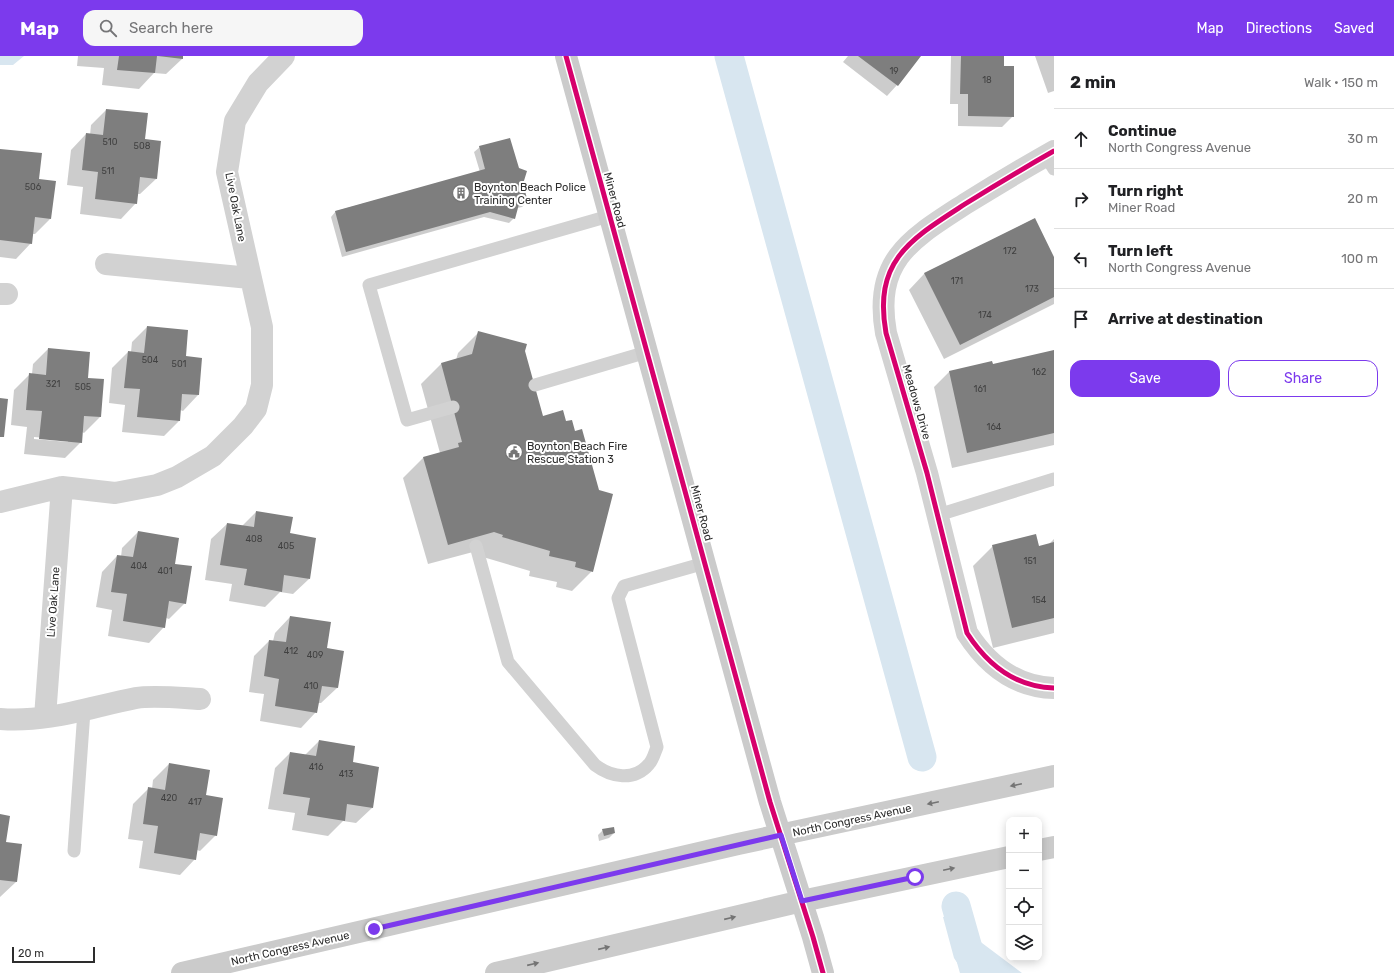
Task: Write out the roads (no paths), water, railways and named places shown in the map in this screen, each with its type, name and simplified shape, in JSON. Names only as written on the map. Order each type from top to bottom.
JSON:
[{"type":"main road","name":"Miner Road","points":[[566,56],[781,835],[823,973]]},
{"type":"main road","name":"North Congress Avenue","points":[[182,973],[781,835],[1054,776]]},
{"type":"main road","points":[[1042,849],[1054,847]]},
{"type":"main road","points":[[496,973],[802,901],[1006,858]]},
{"type":"street","name":"Live Oak Lane","points":[[0,502],[62,487],[115,493],[157,485],[177,478],[201,464],[229,442],[244,426],[256,408],[262,385],[262,327],[227,172],[235,121],[258,83],[284,56]]},
{"type":"street","name":"Meadows Drive","points":[[1051,159],[1004,179],[918,234],[903,250],[892,268],[884,289],[882,310],[886,333],[938,515],[967,633],[978,649],[991,663],[1006,675],[1024,683],[1054,688]]},
{"type":"street","points":[[106,264],[250,278]]},
{"type":"street","name":"Live Oak Lane","points":[[45,717],[62,487]]},
{"type":"street","points":[[0,719],[20,721],[84,712],[137,698],[200,698]]},
{"type":"lane","points":[[453,407],[407,420],[369,285],[609,216]]},
{"type":"lane","points":[[535,385],[647,352]]},
{"type":"lane","points":[[938,515],[1054,479]]},
{"type":"lane","points":[[476,546],[508,662],[595,765],[606,773],[620,776],[638,774],[650,764],[657,747],[618,598],[624,586],[705,563]]},
{"type":"lane","points":[[74,851],[84,712]]},
{"type":"waterway","points":[[729,56],[922,757]]},
{"type":"waterway","points":[[956,906],[975,973]]},
{"type":"place","name":"Boynton Beach Police Training Center","points":[[461,193]]},
{"type":"place","name":"Boynton Beach Fire Rescue Station 3","points":[[514,452]]}]
